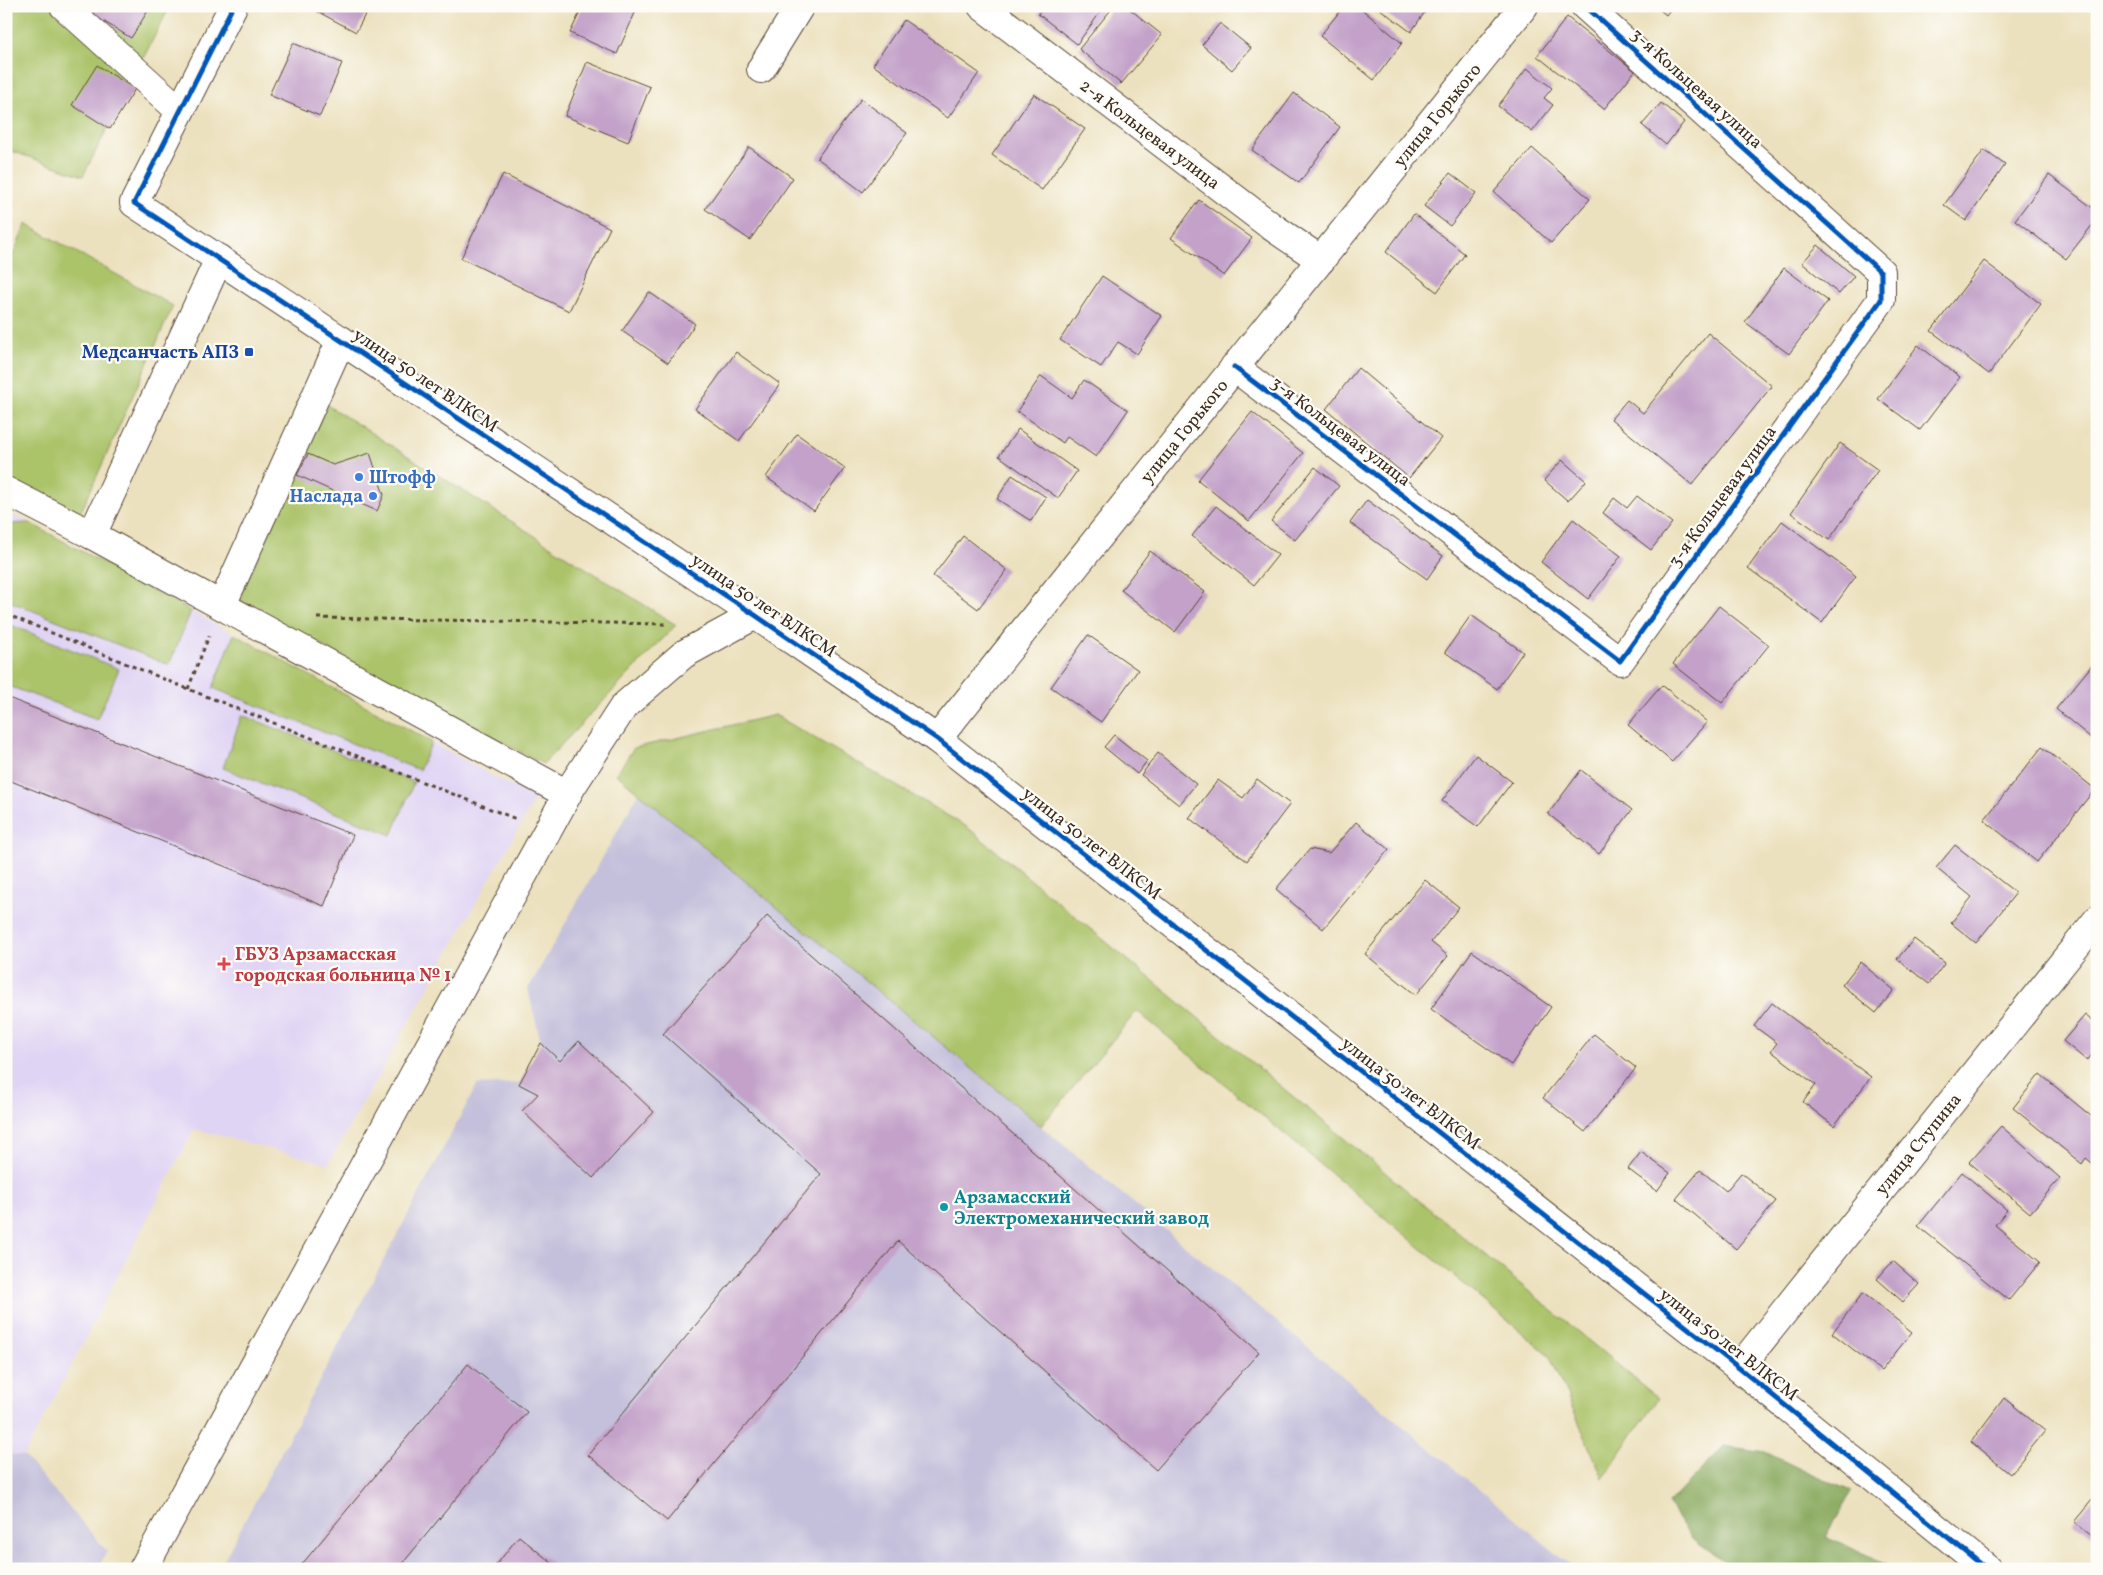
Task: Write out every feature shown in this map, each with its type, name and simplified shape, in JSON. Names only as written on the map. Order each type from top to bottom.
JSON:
[{"type":"street","points":[[64,6],[180,111],[233,6]]},
{"type":"street","points":[[761,69],[800,6]]},
{"type":"street","name":"2-я Кольцевая улица","points":[[982,6],[1271,226],[1321,260]]},
{"type":"street","name":"улица Горького","points":[[937,738],[1524,6]]},
{"type":"street","name":"3-я Кольцевая улица","points":[[1234,368],[1620,661],[1881,300],[1881,272],[1585,6]]},
{"type":"street","name":"улица 50 лет ВЛКСМ","points":[[180,111],[134,203],[937,738],[1739,1368],[1987,1569]]},
{"type":"street","points":[[92,535],[219,259]]},
{"type":"street","points":[[222,605],[341,340]]},
{"type":"street","points":[[6,491],[222,605],[567,794]]},
{"type":"street","points":[[143,1569],[567,794],[624,706],[684,654],[755,615]]},
{"type":"street","name":"улица Ступина","points":[[1739,1368],[2097,920]]},
{"type":"path","points":[[188,689],[222,605]]},
{"type":"path","points":[[6,614],[188,689],[547,832]]},
{"type":"path","points":[[312,618],[676,625],[704,643]]},
{"type":"shaded area","name":"ГБУЗ Арзамасская городская больница № 1","points":[[6,512],[31,523],[535,799],[328,1164],[194,1129],[24,1456],[6,1454]]},
{"type":"shaded area","points":[[639,793],[1575,1569],[219,1569],[477,1085],[520,1083],[541,1043],[528,989]]},
{"type":"shaded area","points":[[6,1454],[24,1456],[107,1551],[98,1569],[6,1569]]},
{"type":"green space","points":[[6,6],[170,6],[83,176],[6,149]]},
{"type":"green space","points":[[26,224],[173,306],[80,514],[6,479],[6,272]]},
{"type":"green space","points":[[327,405],[676,625],[543,764],[238,601]]},
{"type":"green space","points":[[30,523],[191,611],[169,665],[6,600],[6,524]]},
{"type":"green space","points":[[6,623],[119,669],[97,719],[6,685]]},
{"type":"green space","points":[[234,634],[432,742],[419,770],[213,688]]},
{"type":"green space","points":[[242,715],[414,782],[392,835],[223,768]]},
{"type":"green space","points":[[775,715],[967,827],[1658,1398],[1603,1478],[1550,1356],[1137,1011],[1041,1126],[616,774],[634,748]]},
{"type":"green space","points":[[1724,1446],[1765,1452],[1852,1491],[1826,1537],[1897,1569],[1735,1569],[1692,1538],[1668,1504]]},
{"type":"building","points":[[92,6],[151,6],[131,38],[88,12]]},
{"type":"building","points":[[307,6],[367,6],[369,7],[356,32]]},
{"type":"building","points":[[583,6],[638,6],[617,54],[570,33]]},
{"type":"building","points":[[1044,6],[1105,6],[1077,44],[1038,14]]},
{"type":"building","points":[[1114,6],[1126,6],[1162,35],[1121,84],[1079,49]]},
{"type":"building","points":[[1344,6],[1358,6],[1402,43],[1374,80],[1320,36]]},
{"type":"building","points":[[1376,6],[1429,6],[1411,32]]},
{"type":"building","points":[[1655,6],[1673,6],[1666,15]]},
{"type":"building","points":[[1567,17],[1635,71],[1604,109],[1537,56]]},
{"type":"building","points":[[904,20],[979,73],[948,118],[873,65]]},
{"type":"building","points":[[1220,23],[1251,48],[1232,70],[1202,45]]},
{"type":"building","points":[[293,43],[342,63],[320,116],[269,95]]},
{"type":"building","points":[[587,62],[650,87],[628,142],[565,116]]},
{"type":"building","points":[[97,65],[135,89],[110,129],[72,105]]},
{"type":"building","points":[[1527,68],[1552,88],[1544,98],[1553,105],[1532,132],[1498,106]]},
{"type":"building","points":[[1294,93],[1340,127],[1299,183],[1252,150]]},
{"type":"building","points":[[1034,94],[1085,129],[1042,190],[992,155]]},
{"type":"building","points":[[861,99],[907,133],[863,192],[817,158]]},
{"type":"building","points":[[1661,103],[1684,122],[1666,145],[1642,125]]},
{"type":"building","points":[[749,147],[793,178],[750,240],[705,209]]},
{"type":"building","points":[[1532,148],[1590,199],[1551,243],[1494,192]]},
{"type":"building","points":[[1984,150],[2005,165],[1966,221],[1944,205]]},
{"type":"building","points":[[1450,173],[1476,193],[1450,226],[1424,206]]},
{"type":"building","points":[[503,174],[610,228],[569,311],[461,258]]},
{"type":"building","points":[[2049,175],[2097,211],[2097,219],[2066,259],[2015,220]]},
{"type":"building","points":[[1199,200],[1252,238],[1224,276],[1171,238]]},
{"type":"building","points":[[1414,214],[1465,254],[1437,292],[1386,252]]},
{"type":"building","points":[[1818,245],[1854,276],[1839,294],[1802,263]]},
{"type":"building","points":[[1984,261],[2041,304],[1989,374],[1931,331]]},
{"type":"building","points":[[1784,268],[1828,301],[1789,354],[1745,322]]},
{"type":"building","points":[[1102,276],[1162,316],[1137,354],[1118,342],[1101,367],[1060,340]]},
{"type":"building","points":[[649,292],[695,324],[668,363],[622,331]]},
{"type":"building","points":[[1708,333],[1772,386],[1692,485],[1611,419],[1627,400],[1643,413]]},
{"type":"building","points":[[1918,345],[1960,377],[1920,430],[1878,399]]},
{"type":"building","points":[[736,352],[780,384],[739,441],[695,409]]},
{"type":"building","points":[[1358,368],[1441,438],[1409,478],[1326,409]]},
{"type":"building","points":[[1041,376],[1072,398],[1084,380],[1128,410],[1096,457],[1067,437],[1063,443],[1017,411]]},
{"type":"building","points":[[1252,412],[1303,453],[1249,521],[1198,480]]},
{"type":"building","points":[[1018,429],[1077,471],[1058,498],[999,456]]},
{"type":"building","points":[[797,434],[845,468],[814,511],[766,477]]},
{"type":"building","points":[[1840,443],[1878,470],[1829,540],[1791,513]]},
{"type":"building","points":[[370,453],[384,495],[377,511],[297,475],[308,454],[333,465]]},
{"type":"building","points":[[1562,460],[1586,481],[1568,501],[1544,480]]},
{"type":"building","points":[[1315,467],[1339,486],[1295,540],[1271,521]]},
{"type":"building","points":[[1012,475],[1046,497],[1031,521],[997,499]]},
{"type":"building","points":[[1637,496],[1672,523],[1651,550],[1603,513],[1614,498],[1627,508]]},
{"type":"building","points":[[1367,500],[1443,556],[1427,579],[1350,523]]},
{"type":"building","points":[[1216,506],[1278,555],[1254,585],[1192,536]]},
{"type":"building","points":[[1573,519],[1621,556],[1588,599],[1541,562]]},
{"type":"building","points":[[1782,521],[1856,576],[1822,623],[1748,568]]},
{"type":"building","points":[[963,536],[1007,570],[978,609],[933,576]]},
{"type":"building","points":[[1150,551],[1205,592],[1175,632],[1121,590]]},
{"type":"building","points":[[1719,606],[1769,645],[1722,703],[1673,664]]},
{"type":"building","points":[[1471,615],[1523,652],[1497,689],[1445,652]]},
{"type":"building","points":[[1088,635],[1138,670],[1101,722],[1051,687]]},
{"type":"building","points":[[2097,659],[2097,743],[2056,709]]},
{"type":"building","points":[[1662,685],[1707,722],[1672,762],[1628,725]]},
{"type":"building","name":"ГБУЗ Арзамасская городская больница № 1","points":[[6,697],[353,835],[324,906],[6,779]]},
{"type":"building","points":[[1114,735],[1147,761],[1137,774],[1104,747]]},
{"type":"building","points":[[2042,747],[2095,789],[2037,862],[1984,820]]},
{"type":"building","points":[[1158,753],[1196,784],[1179,805],[1141,775]]},
{"type":"building","points":[[1476,755],[1512,782],[1478,827],[1442,801]]},
{"type":"building","points":[[1581,770],[1632,810],[1599,854],[1548,814]]},
{"type":"building","points":[[1257,779],[1290,804],[1247,861],[1189,818],[1218,780],[1243,798]]},
{"type":"building","points":[[1356,822],[1389,849],[1323,929],[1276,889],[1310,849],[1329,853]]},
{"type":"building","points":[[1955,845],[2016,893],[1976,943],[1951,923],[1972,897],[1936,868]]},
{"type":"building","points":[[1425,880],[1459,907],[1431,942],[1448,956],[1416,995],[1365,954]]},
{"type":"building","name":"Арзамасский Электромеханический завод","points":[[767,916],[1259,1352],[1156,1470],[898,1241],[667,1521],[588,1455],[821,1174],[663,1034]]},
{"type":"building","points":[[1914,939],[1945,963],[1929,984],[1897,959]]},
{"type":"building","points":[[1472,951],[1551,1007],[1511,1065],[1431,1009]]},
{"type":"building","points":[[1860,962],[1894,990],[1876,1013],[1842,985]]},
{"type":"building","points":[[1772,1003],[1871,1077],[1834,1126],[1803,1102],[1816,1085],[1771,1051],[1777,1043],[1754,1026]]},
{"type":"building","points":[[2085,1015],[2097,1025],[2097,1048],[2087,1061],[2063,1041]]},
{"type":"building","points":[[1594,1034],[1636,1068],[1585,1132],[1543,1098]]},
{"type":"building","points":[[579,1041],[654,1112],[593,1178],[522,1111],[538,1094],[519,1084],[541,1043],[560,1061]]},
{"type":"building","points":[[2040,1074],[2097,1121],[2097,1167],[2086,1158],[2082,1164],[2013,1108]]},
{"type":"building","points":[[2001,1126],[2060,1178],[2030,1213],[1969,1162]]},
{"type":"building","points":[[1641,1152],[1670,1173],[1657,1191],[1628,1169]]},
{"type":"building","points":[[1700,1170],[1726,1191],[1741,1173],[1776,1201],[1736,1249],[1676,1199]]},
{"type":"building","points":[[1962,1172],[2007,1210],[1995,1225],[2040,1262],[2009,1300],[1918,1226]]},
{"type":"building","points":[[1893,1261],[1919,1284],[1903,1302],[1877,1279]]},
{"type":"building","points":[[1863,1293],[1912,1332],[1881,1371],[1832,1333]]},
{"type":"building","points":[[468,1364],[527,1412],[398,1569],[298,1569]]},
{"type":"building","points":[[2004,1398],[2045,1431],[2010,1474],[1971,1442]]},
{"type":"building","points":[[2097,1494],[2097,1540],[2074,1522]]},
{"type":"building","points":[[519,1536],[559,1569],[493,1569]]},
{"type":"cycle path","points":[[233,6],[134,203],[755,615],[937,739],[1739,1368],[1987,1569]]},
{"type":"cycle path","points":[[1234,367],[1620,661],[1881,300],[1881,272],[1585,6]]},
{"type":"place","name":"Медсанчасть АПЗ","points":[[249,352]]},
{"type":"place","name":"Штофф","points":[[359,477]]},
{"type":"place","name":"Наслада","points":[[373,496]]},
{"type":"place","name":"ГБУЗ Арзамасская городская больница № 1","points":[[224,964]]},
{"type":"place","name":"Арзамасский Электромеханический завод","points":[[944,1207]]}]
